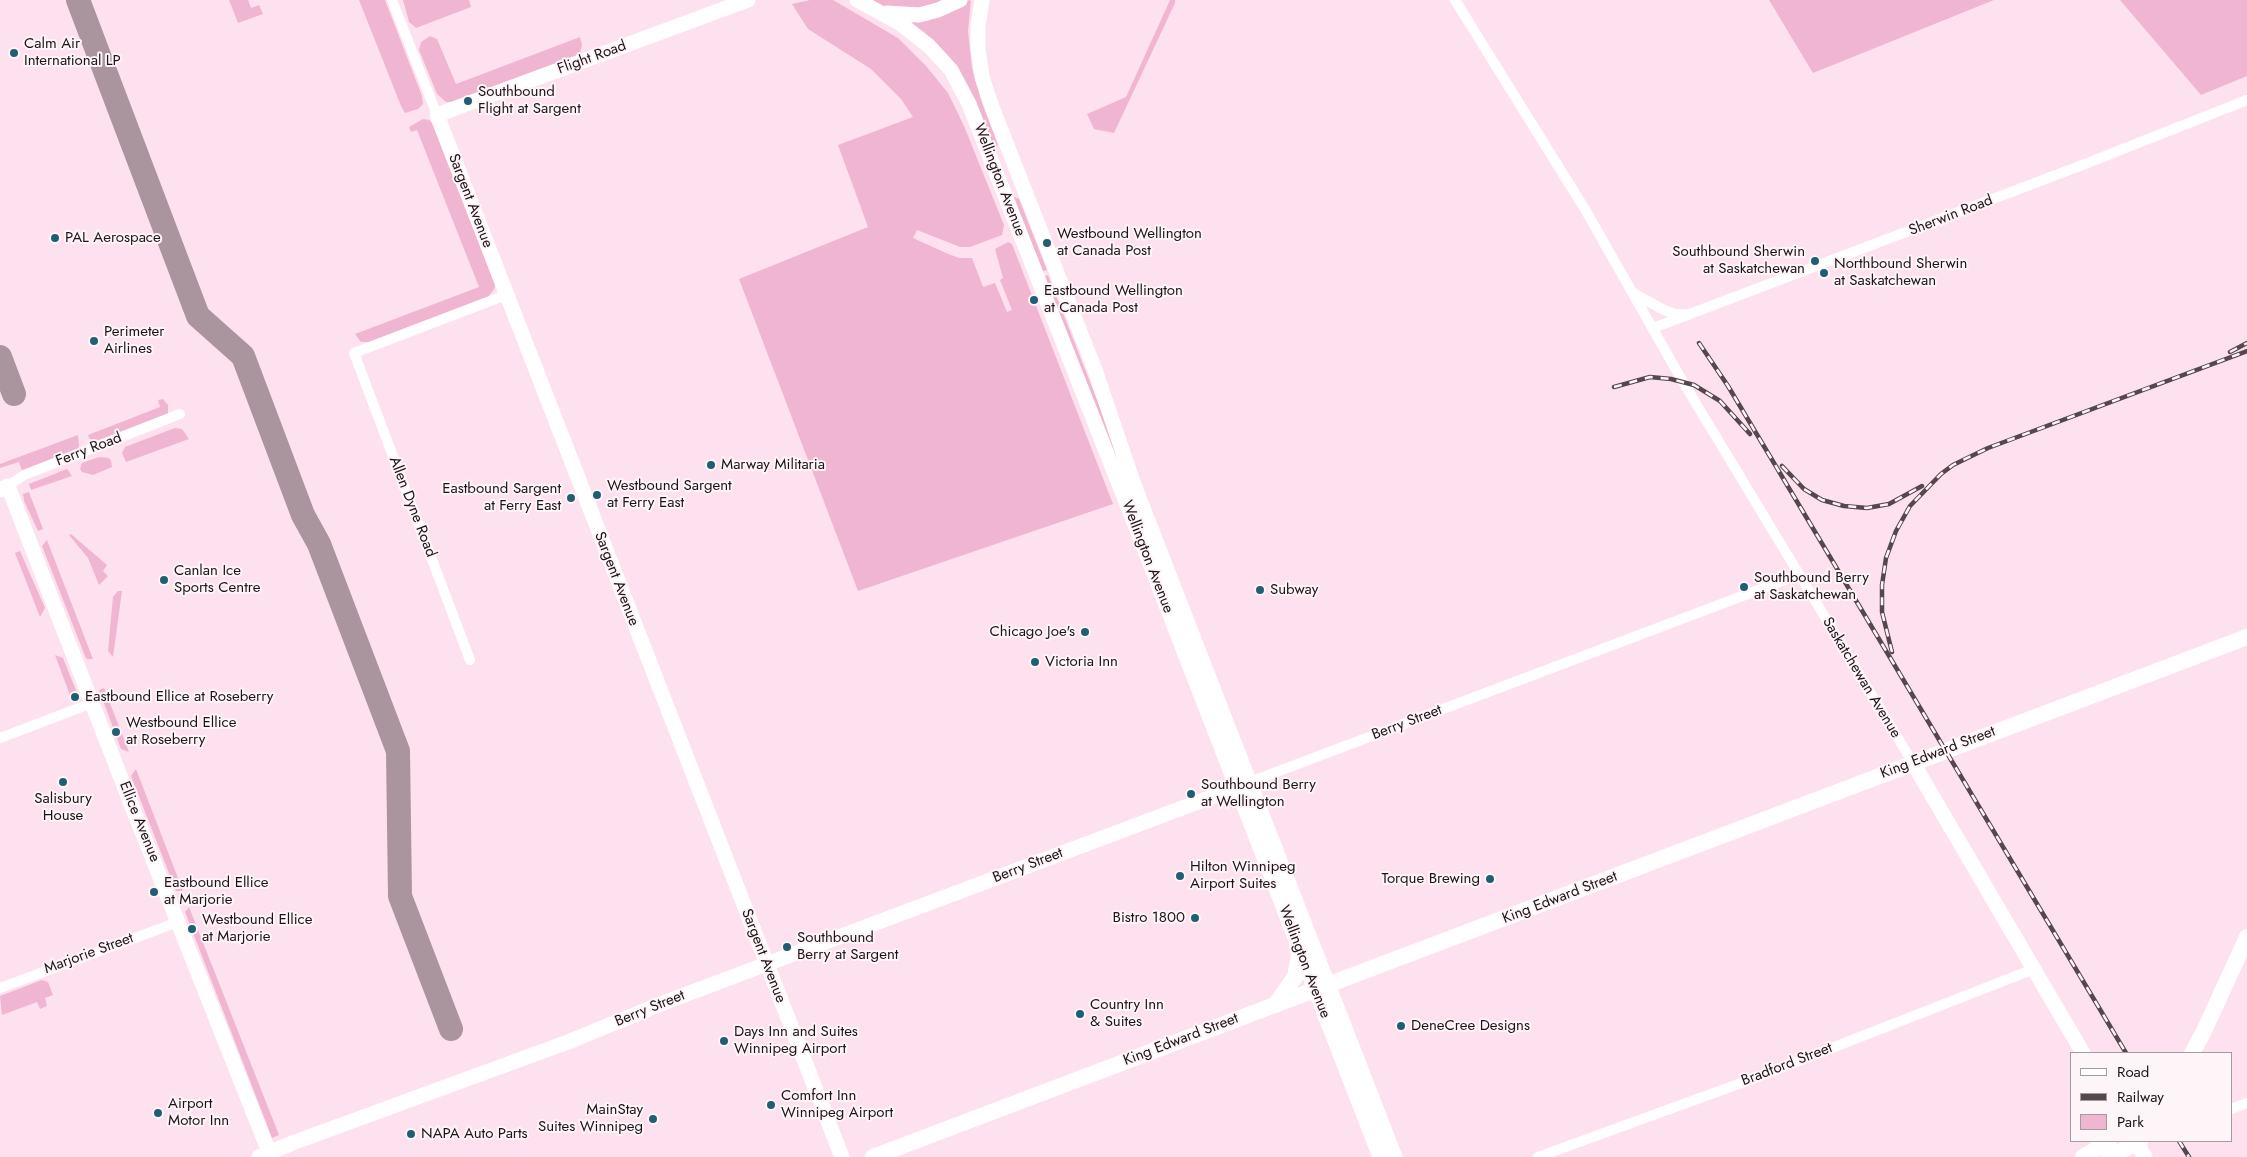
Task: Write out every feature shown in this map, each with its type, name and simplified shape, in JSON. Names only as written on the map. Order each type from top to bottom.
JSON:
[{"type":"main road","name":"Flight Road","points":[[437,115],[748,0]]},
{"type":"main road","name":"Wellington Avenue","points":[[857,0],[909,29],[929,46],[951,70],[964,92],[1136,509],[1244,785],[1354,1073],[1380,1157]]},
{"type":"main road","points":[[878,11],[902,15],[919,14],[938,10],[960,0]]},
{"type":"main road","name":"Wellington Avenue","points":[[982,0],[978,26],[978,48],[986,90],[1095,370],[1136,509]]},
{"type":"main road","name":"Sargent Avenue","points":[[437,115],[842,1157]]},
{"type":"main road","name":"Ellice Avenue","points":[[4,488],[92,703],[178,922],[266,1156]]},
{"type":"main road","name":"King Edward Street","points":[[873,1157],[2247,637]]},
{"type":"main road","name":"Saskatchewan Avenue","points":[[1913,763],[2082,1052]]},
{"type":"main road","name":"Wellington Avenue","points":[[1244,785],[1297,944],[1322,988]]},
{"type":"main road","name":"Berry Street","points":[[266,1156],[568,1042],[766,964],[1244,785]]},
{"type":"main road","points":[[2193,1052],[2204,1032],[2247,937]]},
{"type":"main road","points":[[1275,1005],[1295,977],[1299,956],[1297,944]]},
{"type":"main road","name":"Wellington Avenue","points":[[1354,1073],[1395,1157]]},
{"type":"main road","points":[[2083,1157],[2107,1142]]},
{"type":"main road","points":[[2109,1157],[2135,1142]]},
{"type":"main road","points":[[2138,1142],[2145,1157]]},
{"type":"street","name":"Sargent Avenue","points":[[392,0],[437,115]]},
{"type":"street","name":"Saskatchewan Avenue","points":[[1455,0],[1586,211],[1798,575],[1913,763]]},
{"type":"street","name":"Sherwin Road","points":[[1653,328],[2085,164],[2247,100]]},
{"type":"street","points":[[1633,293],[1670,312],[1694,313]]},
{"type":"street","name":"Allen Dyne Road","points":[[470,660],[354,353],[506,294]]},
{"type":"street","name":"Ferry Road","points":[[4,488],[24,475],[180,414]]},
{"type":"street","name":"Berry Street","points":[[1244,785],[1798,575]]},
{"type":"street","points":[[0,738],[92,703]]},
{"type":"street","name":"Marjorie Street","points":[[0,988],[178,922]]},
{"type":"street","name":"Bradford Street","points":[[1538,1157],[1764,1074],[2034,969]]},
{"type":"street","points":[[2232,1109],[2247,1103]]},
{"type":"green space","points":[[229,0],[248,0],[251,8],[259,5],[263,14],[238,23]]},
{"type":"green space","points":[[359,0],[385,0],[422,96],[423,104],[418,109],[405,113],[401,106]]},
{"type":"green space","points":[[403,0],[469,0],[471,7],[416,28],[409,22]]},
{"type":"green space","points":[[810,0],[833,0],[898,38],[926,66],[948,93],[964,126],[1004,225],[1002,235],[970,247],[960,247],[917,230],[913,238],[959,258],[972,258],[983,287],[995,283],[1007,312],[1012,310],[1000,280],[1003,278],[995,249],[1008,242],[1012,244],[1113,504],[858,591],[739,279],[868,227],[838,145],[913,117],[901,99],[871,69],[808,29],[792,4]]},
{"type":"green space","points":[[869,0],[951,0],[931,8],[883,6]]},
{"type":"green space","points":[[968,0],[971,1],[968,31],[972,68],[981,100],[998,145],[996,147],[907,21],[957,6]]},
{"type":"green space","points":[[1170,0],[1175,0],[1175,3],[1114,133],[1094,129],[1087,114],[1126,97]]},
{"type":"green space","points":[[1769,0],[1994,0],[1813,73]]},
{"type":"green space","points":[[2120,0],[2247,0],[2247,76],[2201,95]]},
{"type":"green space","points":[[430,36],[437,39],[456,84],[580,37],[582,45],[580,53],[575,56],[452,102],[446,102],[437,94],[419,50],[421,42]]},
{"type":"green space","points":[[423,119],[429,120],[433,124],[495,284],[494,289],[488,297],[370,342],[361,342],[355,334],[479,287],[417,130],[411,132],[409,127]]},
{"type":"green space","points":[[1012,196],[1019,199],[1047,270],[1041,272]]},
{"type":"green space","points":[[1048,275],[1116,448],[1123,481],[1043,277]]},
{"type":"green space","points":[[163,399],[168,405],[168,414],[95,442],[89,438],[88,435],[160,407],[158,400]]},
{"type":"green space","points":[[175,428],[182,429],[189,439],[126,462],[122,453],[125,447]]},
{"type":"green space","points":[[78,435],[79,446],[76,451],[22,471],[19,462],[0,468],[0,464]]},
{"type":"green space","points":[[99,457],[109,458],[112,467],[93,475],[82,472],[80,469],[82,463]]},
{"type":"green space","points":[[67,469],[72,476],[31,490],[29,484]]},
{"type":"green space","points":[[29,492],[43,529],[38,531],[24,501],[23,494]]},
{"type":"green space","points":[[71,534],[107,565],[103,571],[108,576],[99,585],[88,558],[69,535]]},
{"type":"green space","points":[[47,540],[93,659],[87,659],[85,656],[42,546]]},
{"type":"green space","points":[[20,551],[45,608],[40,617],[15,553]]},
{"type":"green space","points":[[118,591],[122,591],[113,657],[108,651],[113,597]]},
{"type":"green space","points":[[55,655],[63,658],[78,695],[71,698]]},
{"type":"green space","points":[[104,688],[129,752],[121,749],[99,690]]},
{"type":"green space","points":[[136,769],[183,891],[176,891],[131,776]]},
{"type":"green space","points":[[189,907],[279,1135],[272,1138],[185,912]]},
{"type":"green space","points":[[42,980],[48,982],[53,995],[45,998],[47,1006],[40,1009],[37,1002],[2,1015],[0,996]]},
{"type":"taxiway","points":[[78,0],[198,316],[243,356],[303,515],[319,544],[398,751],[400,896],[451,1029]]},
{"type":"taxiway","points":[[0,357],[14,394]]},
{"type":"railway","points":[[1699,343],[1728,386],[2125,1052]]},
{"type":"railway","points":[[2230,352],[2247,343]]},
{"type":"railway","points":[[1892,652],[1882,612],[1882,585],[1886,558],[1896,531],[1910,506],[1941,474],[1953,465],[1988,448],[2247,351]]},
{"type":"railway","points":[[1614,387],[1650,377],[1671,379],[1694,385],[1720,401],[1750,434]]},
{"type":"railway","points":[[1782,466],[1804,489],[1822,500],[1844,506],[1867,508],[1889,504],[1922,486]]},
{"type":"railway","points":[[2180,1142],[2189,1157]]},
{"type":"place","name":"Calm Air International LP","points":[[14,53]]},
{"type":"place","name":"Southbound Flight at Sargent","points":[[468,101]]},
{"type":"place","name":"PAL Aerospace","points":[[55,238]]},
{"type":"place","name":"Westbound Wellington at Canada Post","points":[[1047,243]]},
{"type":"place","name":"Southbound Sherwin at Saskatchewan","points":[[1815,261]]},
{"type":"place","name":"Northbound Sherwin at Saskatchewan","points":[[1824,273]]},
{"type":"place","name":"Eastbound Wellington at Canada Post","points":[[1034,300]]},
{"type":"place","name":"Perimeter Airlines","points":[[94,341]]},
{"type":"place","name":"Marway Militaria","points":[[711,465]]},
{"type":"place","name":"Westbound Sargent at Ferry East","points":[[597,495]]},
{"type":"place","name":"Eastbound Sargent at Ferry East","points":[[571,498]]},
{"type":"place","name":"Canlan Ice Sports Centre","points":[[164,580]]},
{"type":"place","name":"Southbound Berry at Saskatchewan","points":[[1744,587]]},
{"type":"place","name":"Subway","points":[[1260,590]]},
{"type":"place","name":"Chicago Joe's","points":[[1085,632]]},
{"type":"place","name":"Victoria Inn","points":[[1035,662]]},
{"type":"place","name":"Eastbound Ellice at Roseberry","points":[[75,697]]},
{"type":"place","name":"Westbound Ellice at Roseberry","points":[[116,732]]},
{"type":"place","name":"Salisbury House","points":[[63,782]]},
{"type":"place","name":"Southbound Berry at Wellington","points":[[1191,794]]},
{"type":"place","name":"Hilton Winnipeg Airport Suites","points":[[1180,876]]},
{"type":"place","name":"Torque Brewing","points":[[1490,879]]},
{"type":"place","name":"Eastbound Ellice at Marjorie","points":[[154,892]]},
{"type":"place","name":"Bistro 1800","points":[[1195,918]]},
{"type":"place","name":"Westbound Ellice at Marjorie","points":[[192,929]]},
{"type":"place","name":"Southbound Berry at Sargent","points":[[787,947]]},
{"type":"place","name":"Country Inn & Suites","points":[[1080,1014]]},
{"type":"place","name":"DeneCree Designs","points":[[1401,1026]]},
{"type":"place","name":"Days Inn and Suites Winnipeg Airport","points":[[724,1041]]},
{"type":"place","name":"Comfort Inn Winnipeg Airport","points":[[771,1105]]},
{"type":"place","name":"Airport Motor Inn","points":[[158,1113]]},
{"type":"place","name":"MainStay Suites Winnipeg","points":[[653,1119]]},
{"type":"place","name":"NAPA Auto Parts","points":[[411,1134]]}]
